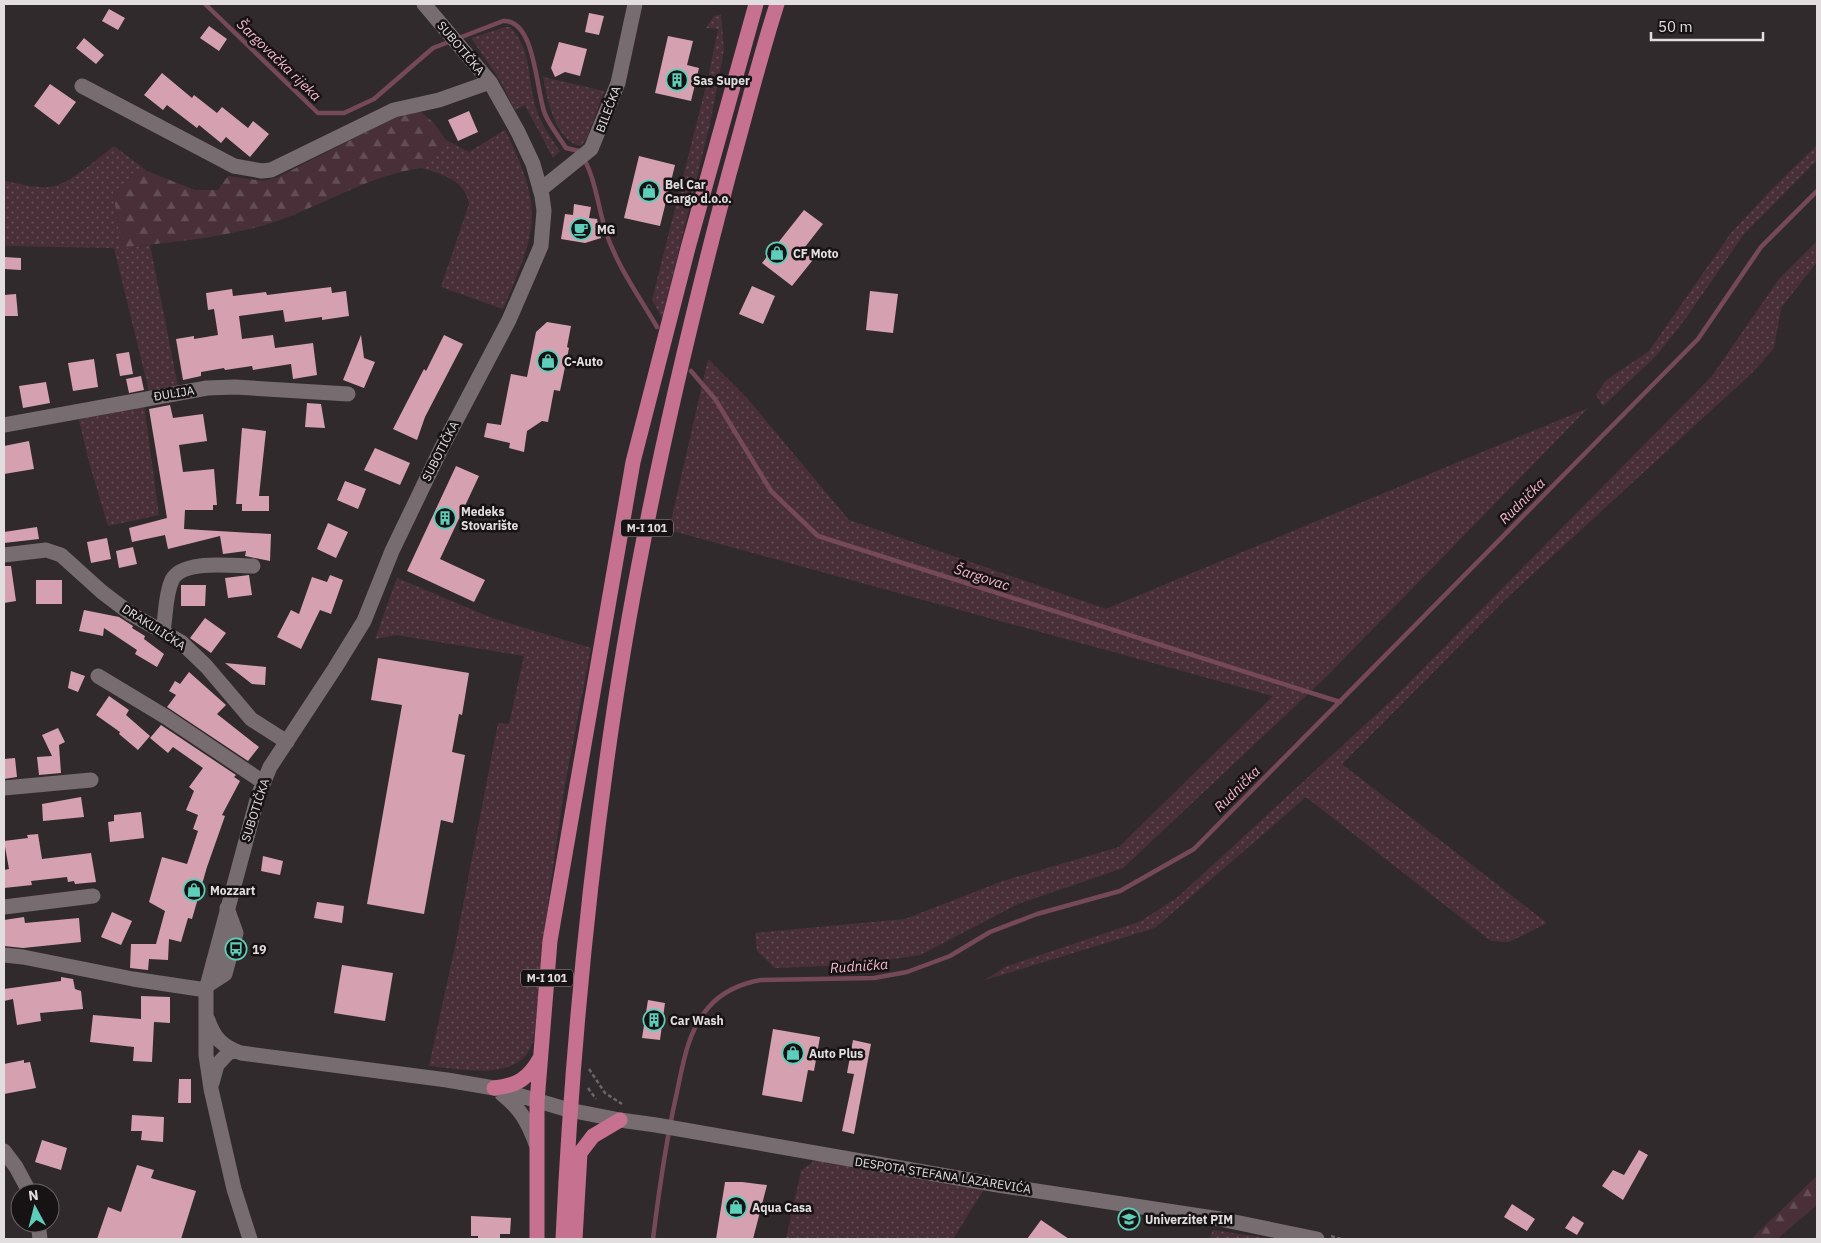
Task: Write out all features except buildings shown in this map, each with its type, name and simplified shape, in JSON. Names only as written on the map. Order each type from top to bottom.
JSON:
[{"type":"main road","name":"M-I 101","points":[[537,1239],[537,1102],[550,941],[633,462],[691,239],[756,4]]},
{"type":"main road","name":"M-I 101","points":[[563,1239],[573,1063],[600,805],[612,720],[670,408],[703,272],[777,4]]},
{"type":"main road","points":[[494,1088],[507,1087],[525,1079],[541,1057]]},
{"type":"main road","points":[[574,1239],[580,1153],[593,1136],[620,1120]]},
{"type":"street","name":"SUBOTIČKA","points":[[250,1239],[234,1190],[210,1089],[206,1055],[206,1014],[207,988],[227,908],[263,782],[364,621],[392,551],[442,447],[524,289],[541,246],[544,211],[540,190],[533,164],[518,132],[490,82],[424,4]]},
{"type":"street","name":"BILEĆKA","points":[[540,190],[591,149],[618,83],[635,4]]},
{"type":"street","points":[[82,86],[234,166],[262,171],[271,170],[394,110],[439,100],[490,82]]},
{"type":"street","name":"ĐULIJA","points":[[4,425],[207,388],[235,387],[348,394]]},
{"type":"street","name":"DRAKULIĆKA","points":[[4,555],[46,550],[57,553],[131,614],[163,631],[194,654],[251,718],[287,742]]},
{"type":"street","points":[[163,631],[172,581],[181,571],[186,568],[207,566],[253,566]]},
{"type":"street","points":[[98,676],[166,717],[263,782]]},
{"type":"street","points":[[4,788],[91,780]]},
{"type":"street","points":[[4,907],[93,896]]},
{"type":"street","points":[[4,955],[207,988]]},
{"type":"street","points":[[206,1014],[216,1037],[231,1050],[217,1065],[210,1089]]},
{"type":"street","name":"DESPOTA STEFANA LAZAREVIĆA","points":[[231,1050],[494,1088],[537,1102],[598,1116],[998,1185],[1220,1220],[1317,1239]]},
{"type":"street","points":[[573,1063],[579,1097],[598,1116]]},
{"type":"street","points":[[494,1088],[515,1104],[522,1113],[529,1123],[536,1146]]},
{"type":"street","points":[[4,1151],[25,1183]]},
{"type":"green space","points":[[721,14],[724,50],[710,124],[662,318],[652,300],[709,74],[718,29],[706,28],[714,16]]},
{"type":"green space","points":[[510,27],[523,46],[539,116],[560,151],[553,158],[525,105],[515,110],[500,80],[471,38]]},
{"type":"green space","points":[[543,77],[604,91],[587,138],[581,146],[572,143],[559,128],[550,107]]},
{"type":"green space","points":[[418,110],[433,122],[446,140],[422,168],[402,172],[362,185],[265,225],[176,242],[122,248],[113,193],[126,183],[133,173],[147,171],[195,190],[218,190],[228,176],[264,181],[278,177],[400,115]]},
{"type":"green space","points":[[505,130],[526,181],[531,201],[532,220],[523,259],[503,309],[441,287],[469,204],[467,196],[458,184],[445,176],[422,168],[446,140],[469,152]]},
{"type":"green space","points":[[1817,145],[1817,160],[1744,234],[1686,318],[1656,356],[1603,406],[1596,395],[1605,381],[1649,351],[1731,233]]},
{"type":"green space","points":[[114,146],[147,171],[133,173],[126,183],[113,193],[122,248],[150,245],[178,386],[149,391],[114,248],[4,246],[4,181],[36,187],[55,186],[77,174]]},
{"type":"green space","points":[[1817,241],[1817,262],[1781,308],[1774,348],[1753,372],[1510,595],[1342,764],[1547,923],[1509,942],[1491,941],[1306,797],[1155,928],[985,980],[1005,967],[1141,921],[1178,897],[1393,699],[1712,376],[1779,279]]},
{"type":"green space","points":[[708,359],[747,398],[849,520],[1106,609],[1588,408],[1325,678],[1123,868],[1018,904],[920,955],[854,965],[775,968],[757,951],[755,933],[905,919],[1003,881],[1119,847],[1273,696],[669,530]]},
{"type":"green space","points":[[144,404],[159,515],[108,526],[78,416]]},
{"type":"green space","points":[[397,578],[492,618],[591,648],[564,790],[549,896],[534,1037],[528,1052],[519,1062],[506,1068],[475,1071],[429,1066],[456,942],[498,723],[509,724],[524,656],[396,635],[375,639]]},
{"type":"green space","points":[[820,1160],[984,1189],[953,1239],[786,1239],[801,1171],[814,1161]]},
{"type":"green space","points":[[1817,1176],[1817,1205],[1777,1239],[1751,1239]]},
{"type":"green space","points":[[1213,1230],[1274,1239],[1209,1239]]},
{"type":"waterway","name":"Šargovačka rijeka","points":[[205,4],[318,113],[344,113],[374,99],[433,48],[503,21],[514,24],[522,32],[528,44],[545,114],[566,148],[579,151],[585,160],[593,180],[603,222],[611,245],[622,269],[657,327]]},
{"type":"waterway","name":"Rudnička","points":[[653,1239],[666,1147],[684,1059],[691,1037],[701,1017],[713,1002],[732,989],[761,980],[874,978],[907,972],[950,956],[990,932],[1037,914],[1120,891],[1194,849],[1698,339],[1761,247],[1817,191]]},
{"type":"waterway","name":"Šargovac","points":[[691,371],[715,399],[771,491],[818,536],[1340,702]]},
{"type":"place","name":"Sas Super","points":[[677,80]]},
{"type":"place","name":"Bel Car Cargo d.o.o.","points":[[649,191]]},
{"type":"place","name":"MG","points":[[581,229]]},
{"type":"place","name":"CF Moto","points":[[777,253]]},
{"type":"place","name":"C-Auto","points":[[548,361]]},
{"type":"place","name":"Medeks Stovarište","points":[[445,518]]},
{"type":"place","name":"Mozzart","points":[[194,890]]},
{"type":"place","name":"19","points":[[236,949]]},
{"type":"place","name":"Car Wash","points":[[654,1020]]},
{"type":"place","name":"Auto Plus","points":[[793,1053]]},
{"type":"place","name":"Aqua Casa","points":[[736,1207]]},
{"type":"place","name":"Univerzitet PIM","points":[[1129,1219]]}]
